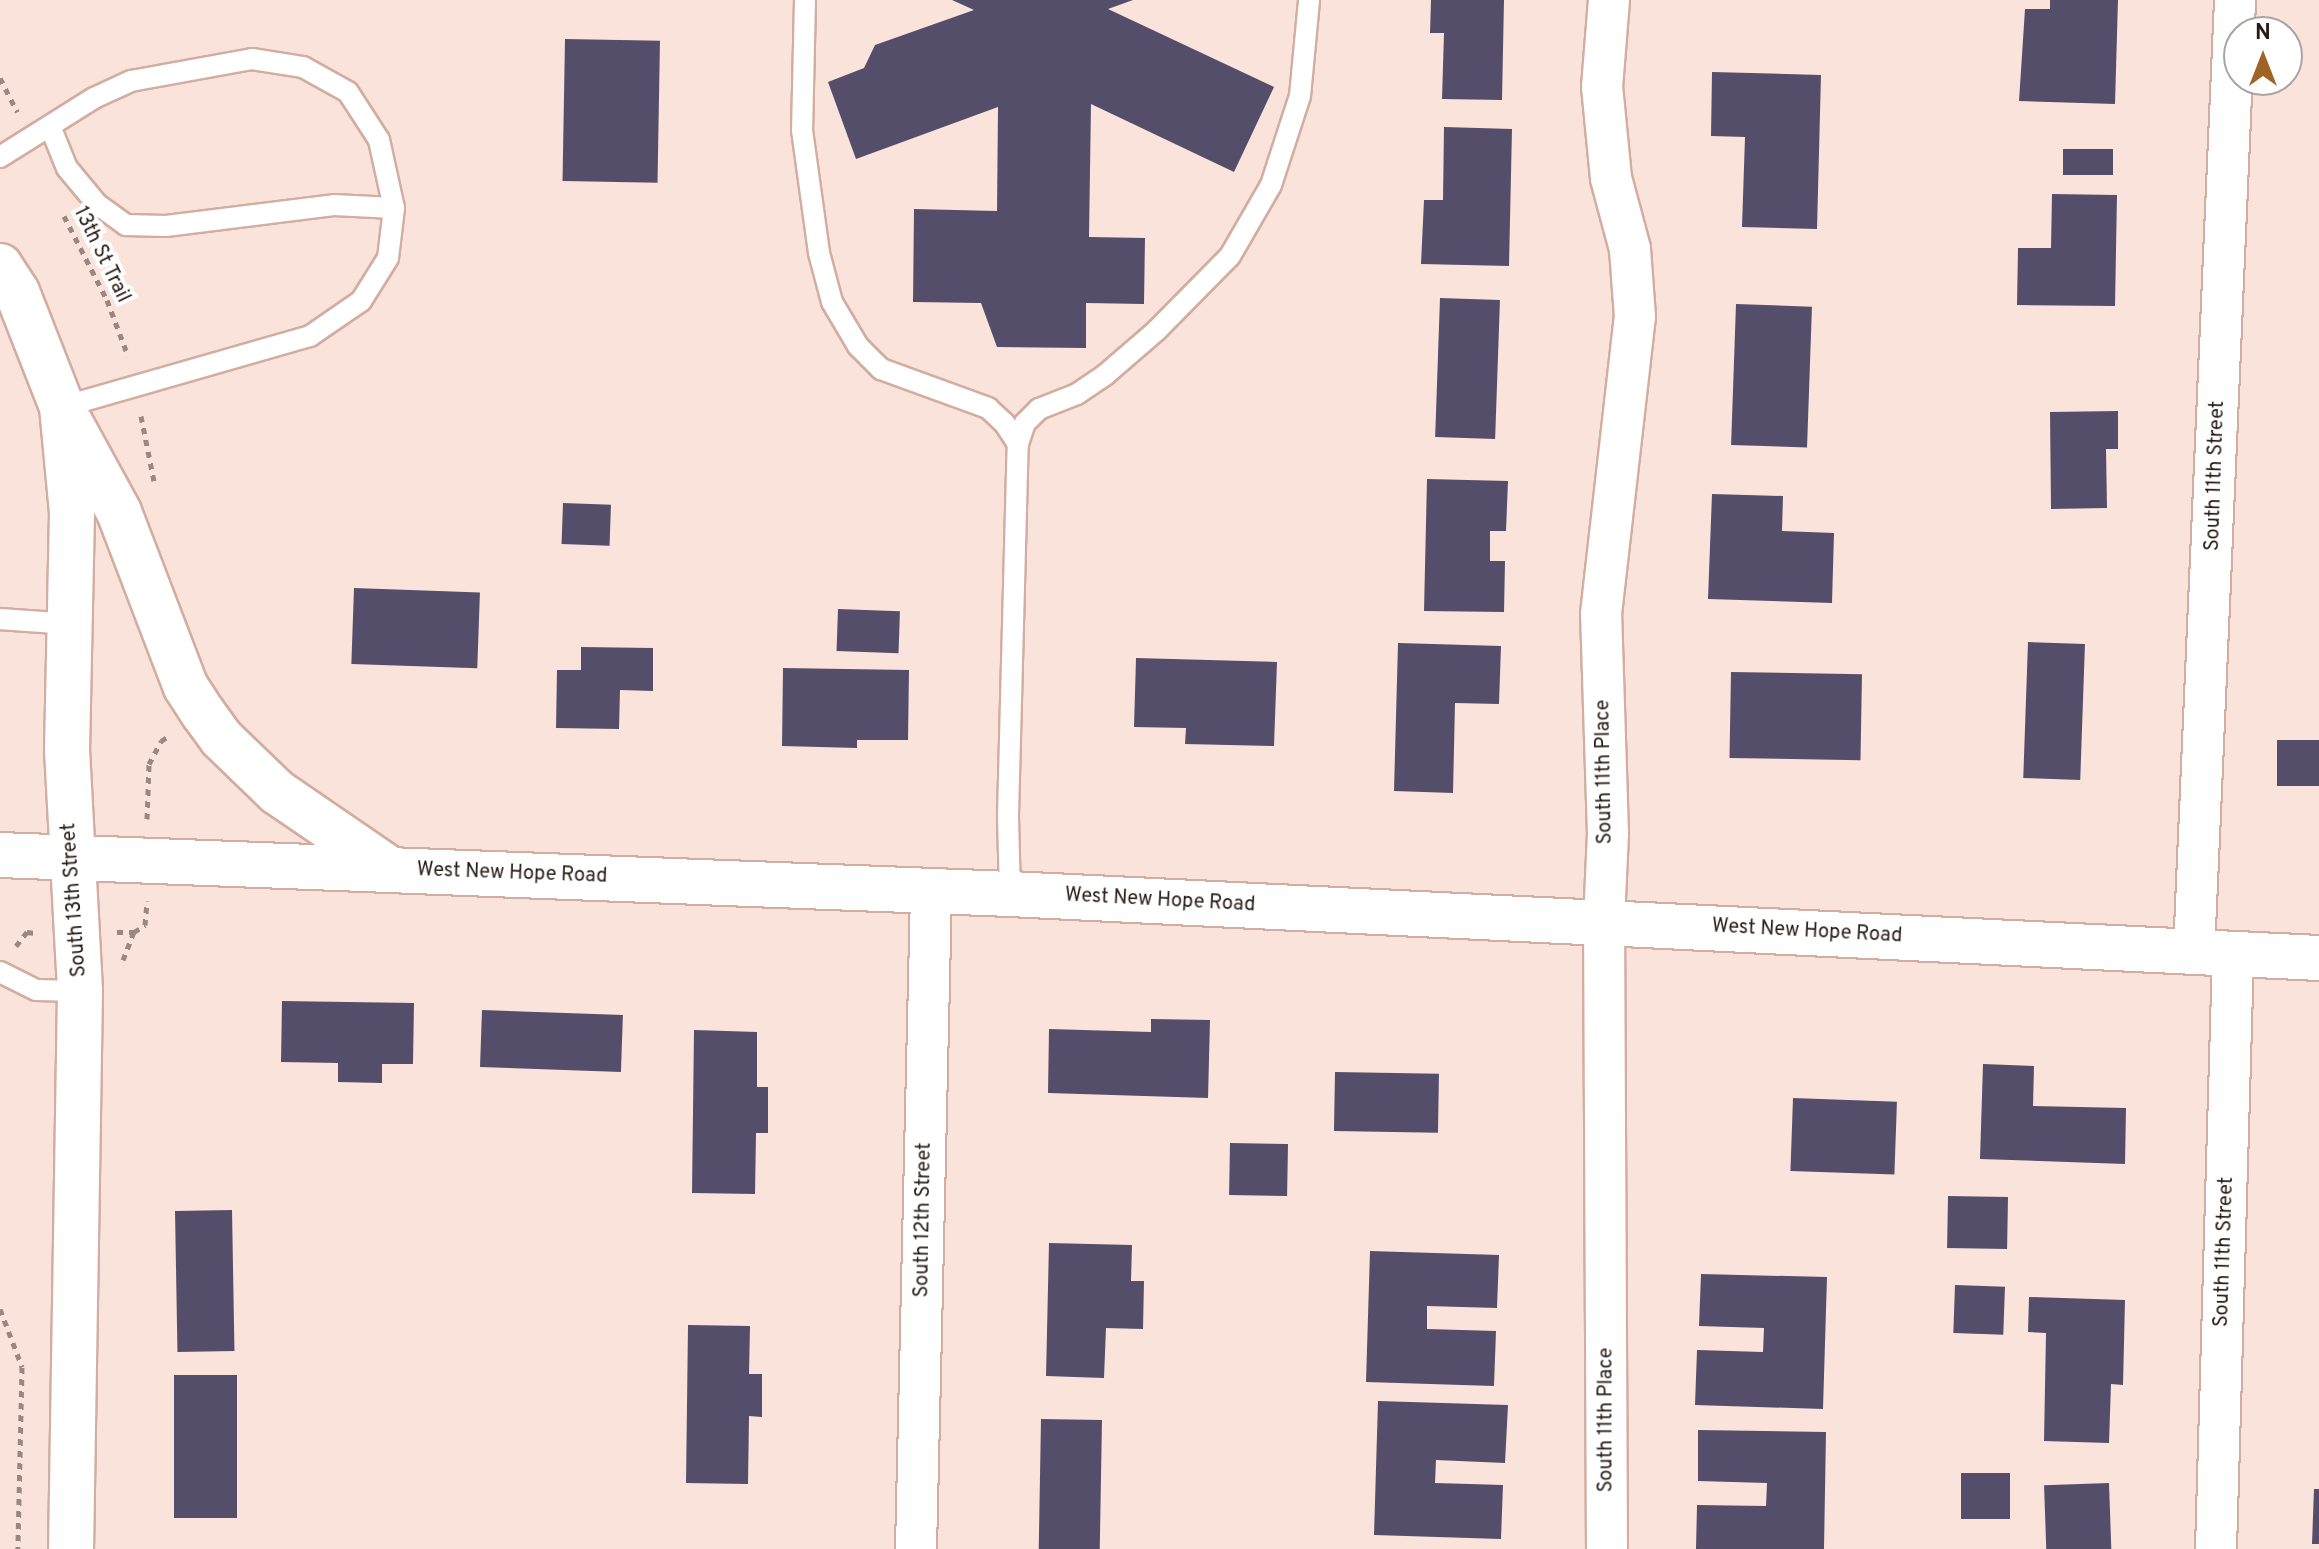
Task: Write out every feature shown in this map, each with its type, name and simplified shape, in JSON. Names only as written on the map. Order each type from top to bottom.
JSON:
[{"type":"main road","name":"South 13th Street","points":[[6,286],[62,407],[72,512],[67,750],[80,991],[71,1549]]},
{"type":"main road","points":[[62,407],[119,512],[186,687],[203,713],[221,738],[277,792],[391,870]]},
{"type":"main road","name":"West New Hope Road","points":[[0,855],[1010,894],[2319,958]]},
{"type":"street","name":"South 11th Place","points":[[1607,1549],[1604,921],[1608,834],[1601,614],[1635,317],[1630,249],[1611,178],[1602,87],[1609,0]]},
{"type":"street","name":"South 11th Street","points":[[2216,1549],[2214,954],[2235,0]]},
{"type":"street","name":"South 12th Street","points":[[916,1549],[931,891]]},
{"type":"lane","points":[[805,0],[802,130],[819,253],[832,302],[858,346],[881,369],[988,408],[1005,424],[1018,444]]},
{"type":"lane","points":[[1010,894],[1008,815],[1018,444],[1025,423],[1039,409],[1077,394],[1105,375],[1156,331],[1230,256],[1271,185],[1300,96],[1309,0]]},
{"type":"lane","points":[[0,157],[94,98],[131,81],[252,59],[303,67],[348,92],[379,140],[394,208],[388,258],[361,301],[310,336],[62,407]]},
{"type":"lane","points":[[50,126],[67,168],[97,204],[126,225],[166,226],[334,205],[394,208]]},
{"type":"lane","points":[[0,619],[71,624]]},
{"type":"lane","points":[[0,972],[36,990],[80,991]]},
{"type":"path","points":[[0,78],[19,116]]},
{"type":"path","name":"13th St Trail","points":[[61,210],[107,300],[128,356]]},
{"type":"path","points":[[147,799],[149,764],[161,741],[180,729]]},
{"type":"path","points":[[122,931],[134,932],[145,925],[147,912]]},
{"type":"path","points":[[0,1309],[22,1367],[18,1549]]},
{"type":"building","points":[[952,0],[1133,0],[1108,9],[1274,87],[1234,172],[1091,104],[1089,237],[1145,238],[1144,304],[1086,303],[1086,348],[997,347],[981,303],[913,302],[914,209],[997,211],[998,107],[856,159],[828,82],[864,68],[875,45],[974,10]]},
{"type":"building","points":[[1431,0],[1504,0],[1502,100],[1442,99],[1444,33],[1430,33]]},
{"type":"building","points":[[2050,0],[2118,0],[2115,104],[2019,101],[2025,9],[2050,9]]},
{"type":"building","points":[[565,39],[660,41],[658,183],[563,181]]},
{"type":"building","points":[[1712,72],[1821,75],[1817,229],[1742,227],[1745,137],[1711,136]]},
{"type":"building","points":[[1444,127],[1512,129],[1509,266],[1421,264],[1424,200],[1443,200]]},
{"type":"building","points":[[2063,149],[2113,149],[2113,175],[2063,175]]},
{"type":"building","points":[[2052,194],[2117,195],[2115,306],[2017,305],[2018,248],[2051,248]]},
{"type":"building","points":[[1440,298],[1500,300],[1495,439],[1435,437]]},
{"type":"building","points":[[1736,304],[1812,307],[1807,448],[1731,445]]},
{"type":"building","points":[[2118,411],[2118,449],[2106,449],[2107,508],[2051,509],[2050,412]]},
{"type":"building","points":[[1427,479],[1508,481],[1506,531],[1490,531],[1490,561],[1505,561],[1504,612],[1424,611]]},
{"type":"building","points":[[1712,494],[1783,496],[1782,531],[1834,533],[1832,603],[1708,599]]},
{"type":"building","points":[[563,503],[611,505],[610,546],[562,544]]},
{"type":"building","points":[[354,588],[480,592],[477,668],[351,664]]},
{"type":"building","points":[[838,609],[900,611],[898,653],[837,651]]},
{"type":"building","points":[[2028,642],[2085,644],[2080,780],[2023,778]]},
{"type":"building","points":[[1398,643],[1501,646],[1499,704],[1455,703],[1453,793],[1394,791]]},
{"type":"building","points":[[581,647],[653,648],[653,691],[620,690],[619,729],[556,728],[557,670],[581,670]]},
{"type":"building","points":[[1136,658],[1277,662],[1274,746],[1185,744],[1186,728],[1134,727]]},
{"type":"building","points":[[783,668],[909,670],[908,740],[857,740],[857,748],[782,746]]},
{"type":"building","points":[[1731,672],[1862,674],[1860,760],[1729,758]]},
{"type":"building","points":[[2277,740],[2319,740],[2319,786],[2277,786]]},
{"type":"building","points":[[282,1001],[414,1003],[413,1064],[382,1064],[382,1083],[338,1082],[338,1063],[281,1062]]},
{"type":"building","points":[[482,1010],[623,1015],[621,1072],[480,1067]]},
{"type":"building","points":[[1151,1019],[1210,1020],[1208,1098],[1048,1093],[1049,1029],[1151,1032]]},
{"type":"building","points":[[694,1030],[757,1032],[757,1087],[768,1087],[768,1133],[756,1133],[755,1194],[692,1193]]},
{"type":"building","points":[[1983,1064],[2034,1066],[2033,1106],[2126,1108],[2125,1164],[1980,1159]]},
{"type":"building","points":[[1335,1072],[1439,1074],[1438,1133],[1334,1131]]},
{"type":"building","points":[[1793,1098],[1897,1102],[1894,1175],[1790,1171]]},
{"type":"building","points":[[1230,1143],[1288,1144],[1287,1196],[1229,1195]]},
{"type":"building","points":[[1948,1196],[2008,1197],[2007,1249],[1947,1248]]},
{"type":"building","points":[[232,1210],[234,1351],[177,1352],[175,1211]]},
{"type":"building","points":[[1049,1243],[1132,1245],[1131,1281],[1144,1281],[1143,1329],[1106,1328],[1104,1378],[1046,1376]]},
{"type":"building","points":[[1370,1251],[1499,1255],[1497,1308],[1427,1306],[1427,1329],[1496,1331],[1494,1386],[1366,1382]]},
{"type":"building","points":[[1701,1274],[1827,1277],[1823,1409],[1695,1405],[1697,1350],[1763,1352],[1764,1328],[1699,1326]]},
{"type":"building","points":[[1955,1285],[2005,1287],[2003,1335],[1953,1333]]},
{"type":"building","points":[[2029,1297],[2125,1300],[2123,1385],[2111,1384],[2109,1443],[2044,1441],[2046,1333],[2028,1332]]},
{"type":"building","points":[[688,1325],[750,1326],[749,1374],[762,1374],[762,1417],[749,1416],[748,1484],[686,1483]]},
{"type":"building","points":[[174,1375],[237,1375],[237,1518],[174,1518]]},
{"type":"building","points":[[1378,1401],[1508,1405],[1505,1463],[1436,1460],[1435,1483],[1503,1485],[1501,1539],[1374,1535]]},
{"type":"building","points":[[1041,1419],[1102,1420],[1100,1549],[1039,1549]]},
{"type":"building","points":[[1698,1430],[1826,1432],[1824,1549],[1696,1549],[1697,1505],[1766,1506],[1767,1483],[1698,1481]]},
{"type":"building","points":[[1961,1473],[2010,1473],[2010,1519],[1961,1519]]},
{"type":"building","points":[[2109,1483],[2111,1549],[2046,1549],[2044,1485]]},
{"type":"building","points":[[2314,1489],[2319,1489],[2319,1544],[2312,1544]]}]
